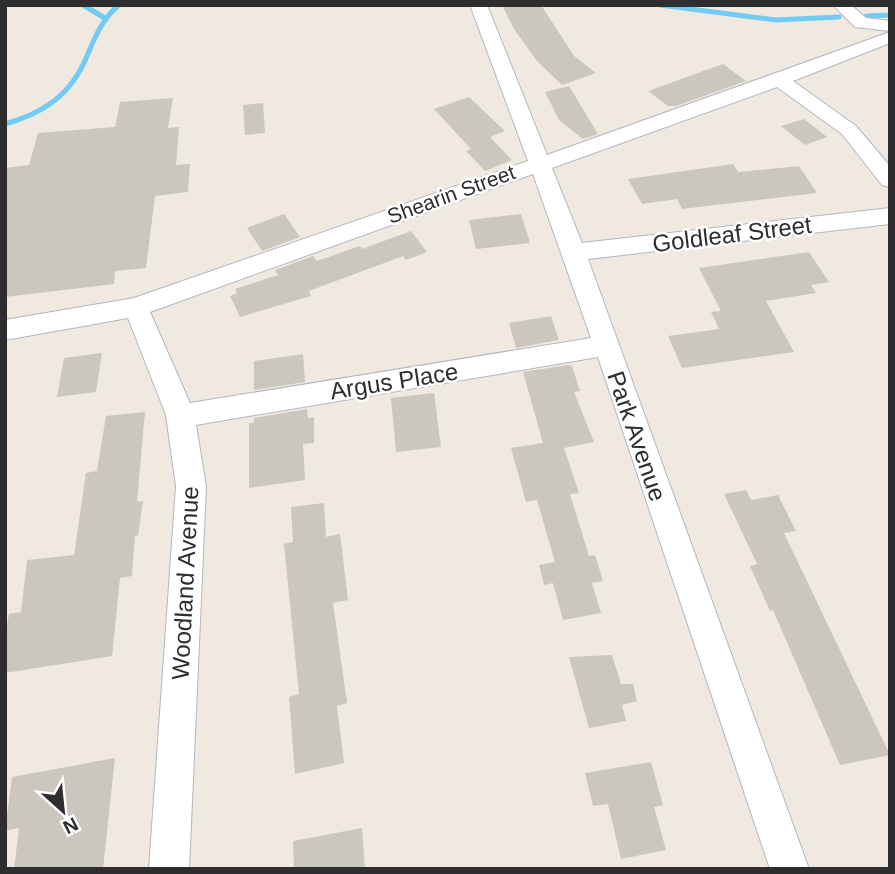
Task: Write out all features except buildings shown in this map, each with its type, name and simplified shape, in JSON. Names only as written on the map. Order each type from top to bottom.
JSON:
[{"type":"street","name":"Park Avenue","points":[[478,5],[574,253],[790,869]]},
{"type":"street","points":[[841,5],[861,23],[890,26]]},
{"type":"street","name":"Shearin Street","points":[[5,330],[136,307],[779,80],[890,37]]},
{"type":"street","points":[[779,80],[849,130],[890,180]]},
{"type":"street","name":"Goldleaf Street","points":[[574,253],[890,216]]},
{"type":"street","name":"Woodland Avenue","points":[[136,307],[183,416],[190,450],[191,486],[169,869]]},
{"type":"street","name":"Argus Place","points":[[183,416],[606,346]]},
{"type":"waterway","points":[[83,5],[103,17]]},
{"type":"waterway","points":[[5,124],[44,108],[64,92],[80,70],[104,22],[119,5]]},
{"type":"waterway","points":[[660,5],[776,20],[839,17]]},
{"type":"waterway","points":[[866,16],[890,15]]}]
